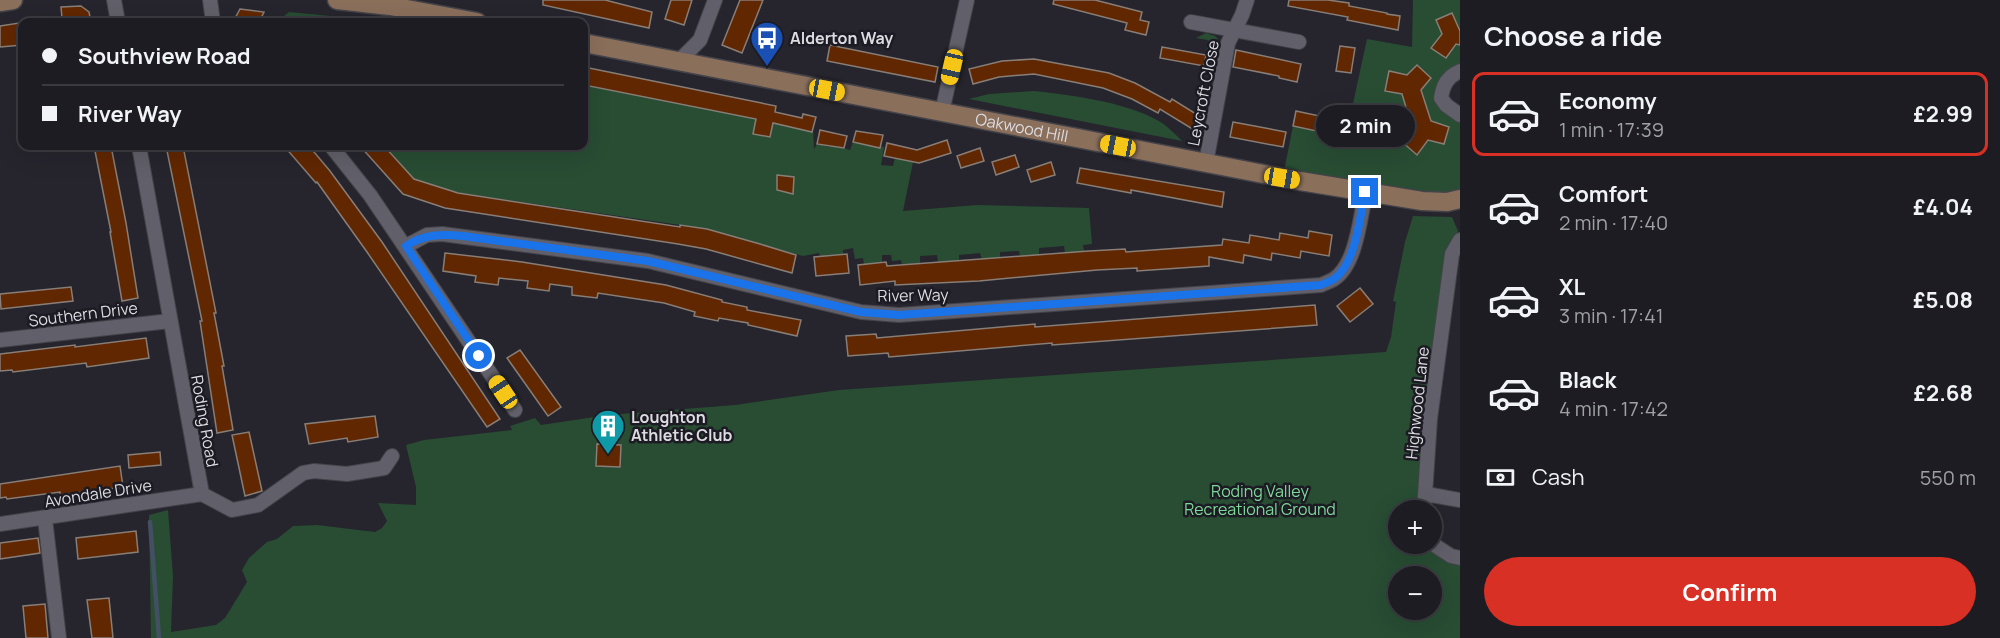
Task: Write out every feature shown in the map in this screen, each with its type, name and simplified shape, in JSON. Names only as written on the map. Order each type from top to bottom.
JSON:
[{"type":"street","points":[[0,2],[13,0]]},
{"type":"street","points":[[114,0],[117,18]]},
{"type":"street","points":[[210,0],[212,18]]},
{"type":"street","points":[[337,0],[390,6],[455,18]]},
{"type":"street","points":[[679,61],[700,40],[715,0]]},
{"type":"street","points":[[942,112],[967,0]]},
{"type":"street","points":[[1234,30],[1247,0]]},
{"type":"street","name":"Leycroft Close","points":[[1191,22],[1299,42]]},
{"type":"street","name":"Leycroft Close","points":[[1206,163],[1227,43],[1234,30]]},
{"type":"street","name":"Oakwood Hill","points":[[588,44],[1365,192],[1422,201],[1447,202],[1460,198]]},
{"type":"street","points":[[1460,71],[1449,76],[1441,98],[1446,105],[1460,115]]},
{"type":"street","name":"Roding Road","points":[[141,150],[202,494]]},
{"type":"street","points":[[334,150],[406,246],[515,410]]},
{"type":"street","name":"River Way","points":[[406,246],[427,235],[442,234],[636,259],[861,312],[899,315],[1321,285],[1335,279],[1348,261],[1353,249],[1365,192]]},
{"type":"street","name":"Highwood Lane","points":[[1425,500],[1430,419],[1453,301],[1452,254],[1460,240]]},
{"type":"street","name":"Southern Drive","points":[[0,340],[170,321]]},
{"type":"street","points":[[202,494],[232,510],[258,505],[303,473],[314,471],[347,474],[384,468],[392,456]]},
{"type":"street","name":"Avondale Drive","points":[[0,524],[202,494]]},
{"type":"street","points":[[1426,494],[1460,500]]},
{"type":"street","points":[[45,519],[59,638]]},
{"type":"street","points":[[1442,550],[1460,558]]},
{"type":"green space","points":[[1413,0],[1460,0],[1460,69],[1441,89],[1460,118],[1460,196],[1283,176],[1293,126],[1359,139],[1362,125],[1349,122],[1367,39],[1412,47]]},
{"type":"green space","points":[[289,12],[351,18],[282,18]]},
{"type":"green space","points":[[1206,33],[1218,39],[1215,69],[1204,66],[1208,40],[1196,38]]},
{"type":"green space","points":[[588,86],[756,119],[753,134],[769,137],[774,116],[782,119],[783,126],[799,129],[800,125],[813,128],[814,149],[817,144],[850,150],[853,142],[884,147],[881,165],[893,166],[895,158],[913,162],[903,211],[977,205],[1089,208],[1092,244],[1083,245],[1084,251],[1065,253],[1064,246],[1039,248],[1039,255],[1020,256],[1019,251],[1000,252],[1000,259],[982,260],[980,253],[959,255],[959,261],[938,263],[937,255],[920,256],[920,264],[902,265],[901,260],[892,261],[891,255],[882,255],[882,262],[864,264],[863,258],[855,259],[853,248],[843,250],[843,254],[820,256],[819,253],[803,256],[694,227],[454,192],[411,178],[387,150],[588,150]],"holes":[[[777,175],[793,177],[793,193],[777,190]]]},
{"type":"green space","points":[[1034,91],[1084,98],[1137,111],[1165,125],[1182,141],[969,99],[989,94]]},
{"type":"green space","name":"Roding Valley Recreational Ground","points":[[1413,216],[1452,217],[1458,231],[1447,251],[1419,500],[1388,500],[1388,554],[1442,554],[1442,549],[1460,558],[1460,638],[151,638],[149,515],[168,510],[173,576],[171,632],[216,625],[225,618],[247,582],[242,570],[249,558],[267,542],[277,539],[293,526],[317,525],[375,532],[387,521],[378,503],[416,505],[416,487],[406,445],[424,440],[512,430],[510,426],[535,418],[541,425],[608,415],[735,405],[839,390],[1386,352],[1391,337],[1396,302],[1393,301],[1405,242]]},
{"type":"building","points":[[543,0],[605,0],[652,12],[649,28],[543,5]]},
{"type":"building","points":[[671,0],[692,0],[684,25],[665,19]]},
{"type":"building","points":[[740,0],[763,0],[742,53],[722,45]]},
{"type":"building","points":[[1054,0],[1095,0],[1142,12],[1140,20],[1149,22],[1146,35],[1125,30],[1127,23],[1053,4]]},
{"type":"building","points":[[1289,0],[1328,0],[1349,3],[1349,6],[1400,16],[1398,30],[1347,20],[1348,17],[1288,6]]},
{"type":"building","points":[[81,6],[89,12],[90,18],[62,18],[61,7]]},
{"type":"building","points":[[240,9],[264,12],[261,18],[235,18]]},
{"type":"building","points":[[1452,13],[1460,31],[1460,45],[1456,44],[1446,58],[1431,48],[1442,34],[1436,20]]},
{"type":"building","points":[[18,23],[18,45],[0,47],[0,26]]},
{"type":"building","points":[[830,45],[938,67],[935,82],[827,61]]},
{"type":"building","points":[[1340,46],[1355,48],[1351,73],[1336,71]]},
{"type":"building","points":[[1162,47],[1206,55],[1204,66],[1160,58]]},
{"type":"building","points":[[1236,50],[1301,64],[1297,82],[1233,67]]},
{"type":"building","points":[[1034,59],[1109,73],[1135,83],[1170,102],[1172,99],[1201,117],[1194,130],[1160,109],[1158,113],[1132,99],[1103,88],[1034,74],[999,77],[973,84],[969,69],[1002,61]]},
{"type":"building","points":[[1417,65],[1431,78],[1421,90],[1431,121],[1449,127],[1444,144],[1428,140],[1417,155],[1401,141],[1412,127],[1402,94],[1385,91],[1389,71],[1407,75]]},
{"type":"building","points":[[588,68],[776,106],[775,112],[802,118],[803,114],[816,117],[812,132],[773,123],[770,137],[753,134],[756,119],[588,86]]},
{"type":"building","points":[[1296,111],[1362,125],[1359,140],[1293,126]]},
{"type":"building","points":[[1233,122],[1286,132],[1283,147],[1230,137]]},
{"type":"building","points":[[820,130],[847,136],[844,148],[817,144]]},
{"type":"building","points":[[856,131],[883,135],[880,148],[853,142]]},
{"type":"building","points":[[947,140],[951,153],[919,163],[884,156],[887,143],[917,150]]},
{"type":"building","points":[[980,148],[984,161],[961,168],[957,156]]},
{"type":"building","points":[[95,150],[112,150],[138,298],[122,301]]},
{"type":"building","points":[[167,150],[184,150],[216,313],[214,313],[233,430],[217,433],[200,321],[202,321]]},
{"type":"building","points":[[287,150],[312,150],[330,171],[382,242],[500,419],[487,427],[367,252],[316,183]]},
{"type":"building","points":[[364,150],[388,150],[414,179],[458,193],[680,227],[680,225],[707,229],[796,255],[792,273],[706,249],[445,208],[403,194]]},
{"type":"building","points":[[1015,155],[1019,167],[996,175],[992,162]]},
{"type":"building","points":[[1051,162],[1055,175],[1031,182],[1027,170]]},
{"type":"building","points":[[1080,168],[1224,192],[1222,207],[1131,190],[1131,193],[1077,183]]},
{"type":"building","points":[[777,175],[794,177],[793,194],[777,190]]},
{"type":"building","points":[[1309,231],[1332,235],[1329,256],[1301,251],[1300,258],[1272,253],[1271,260],[1244,255],[1243,263],[1209,257],[1209,266],[1137,271],[1137,268],[1097,270],[979,281],[895,285],[895,281],[860,285],[858,265],[886,262],[887,266],[1125,249],[1126,252],[1222,245],[1223,239],[1249,243],[1250,235],[1279,240],[1280,233],[1308,238]]},
{"type":"building","points":[[445,253],[522,262],[666,285],[747,307],[747,310],[801,320],[797,336],[748,325],[748,323],[719,318],[718,321],[694,316],[695,312],[664,303],[598,293],[597,298],[572,295],[572,287],[550,284],[549,291],[527,288],[528,281],[499,278],[498,285],[475,282],[476,276],[443,271]]},
{"type":"building","points":[[847,254],[849,273],[816,276],[814,257]]},
{"type":"building","points":[[71,287],[73,301],[1,309],[0,294]]},
{"type":"building","points":[[1360,288],[1373,304],[1350,322],[1337,306]]},
{"type":"building","points":[[1315,305],[1317,325],[1052,345],[1052,343],[889,357],[888,353],[848,356],[846,336],[876,334],[877,338],[1035,324],[1035,327]]},
{"type":"building","points":[[146,338],[149,358],[87,367],[86,363],[13,372],[12,370],[0,371],[0,354]]},
{"type":"building","points":[[520,350],[561,407],[548,416],[507,358]]},
{"type":"building","points":[[375,416],[378,437],[348,442],[347,438],[309,444],[305,424]]},
{"type":"building","points":[[249,432],[262,491],[245,496],[232,435]]},
{"type":"building","name":"Loughton Athletic Club","points":[[597,444],[621,445],[620,467],[596,466]]},
{"type":"building","points":[[160,452],[161,465],[129,468],[128,455]]},
{"type":"building","points":[[120,466],[123,487],[60,495],[60,492],[0,498],[0,484]]},
{"type":"building","points":[[136,531],[138,552],[78,559],[76,538]]},
{"type":"building","points":[[38,538],[40,553],[0,559],[0,543]]},
{"type":"building","points":[[109,598],[113,638],[92,638],[87,600]]},
{"type":"building","points":[[45,604],[48,638],[26,638],[23,606]]},
{"type":"waterway","points":[[150,522],[159,638]]},
{"type":"place","name":"Alderton Way","points":[[767,67]]},
{"type":"place","name":"Loughton Athletic Club","points":[[608,455]]},
{"type":"route","points":[[479,356],[406,246],[416,239],[427,235],[442,234],[648,261],[861,312],[899,315],[1321,285],[1335,279],[1348,261],[1353,249],[1365,192]]}]
